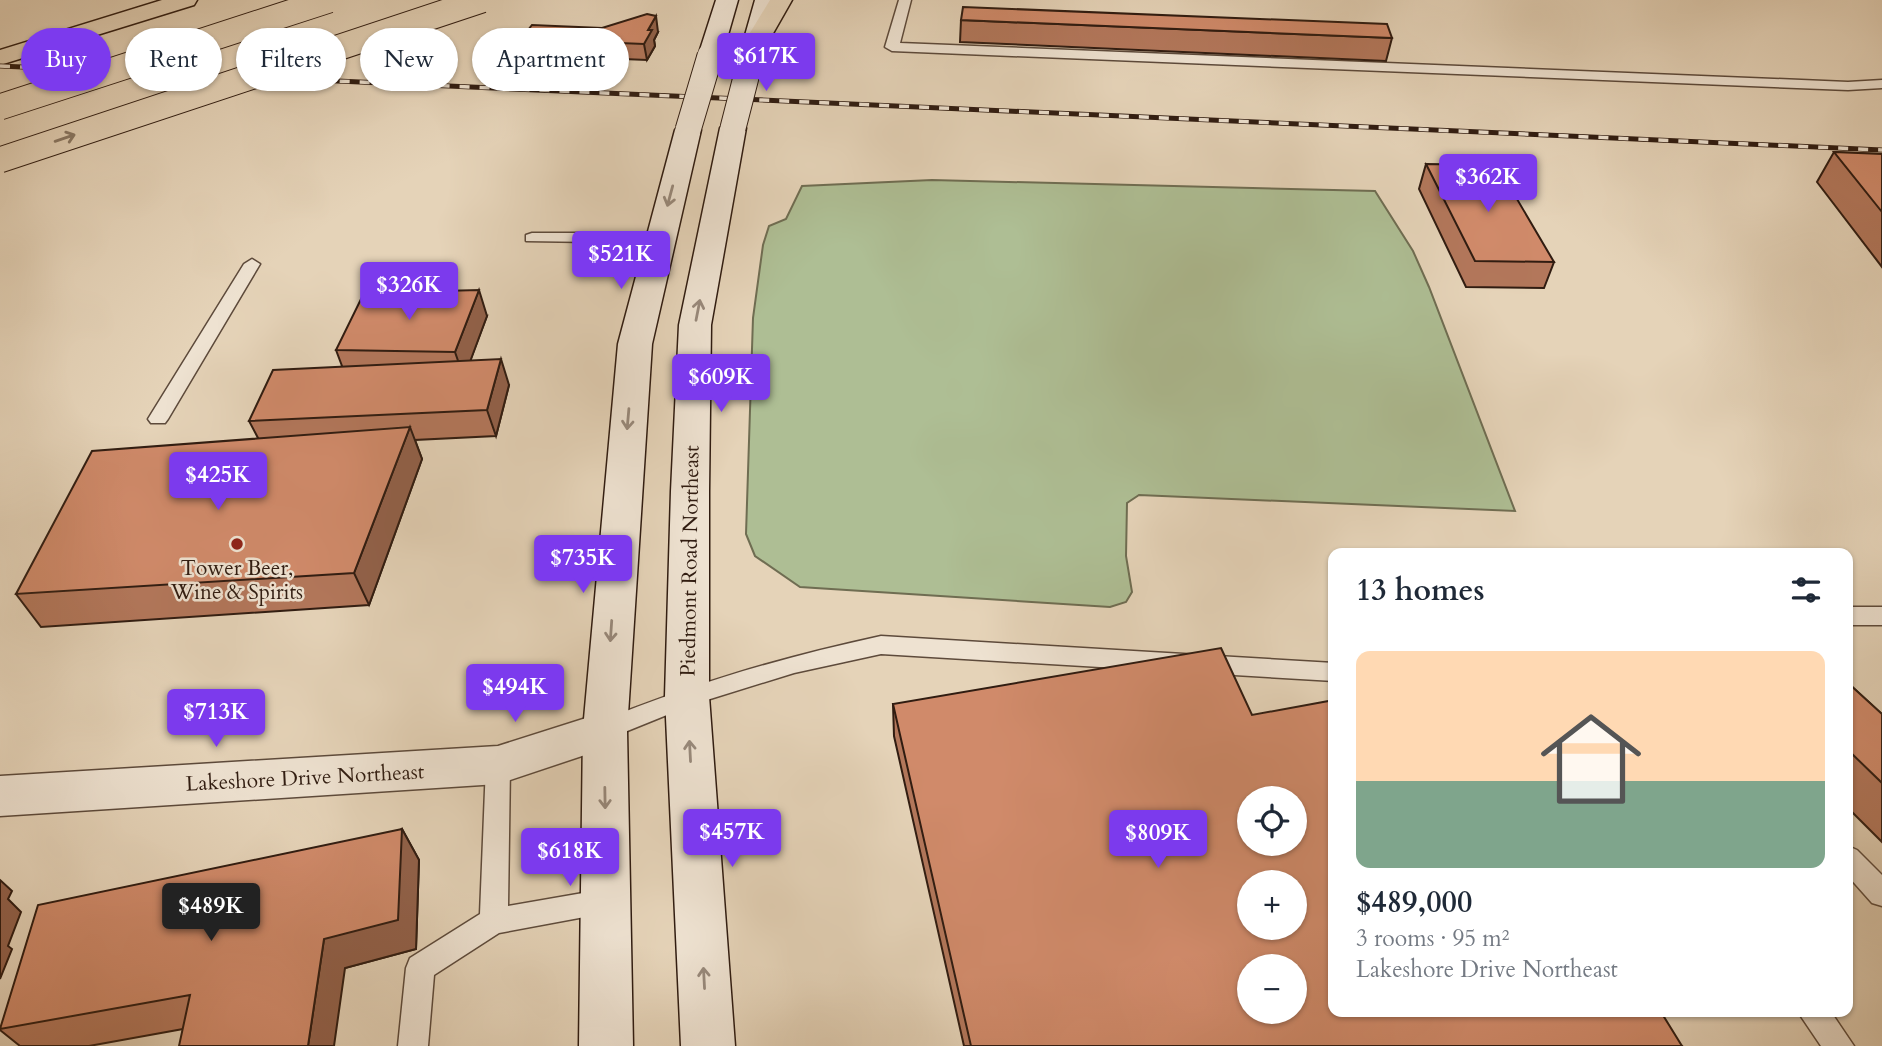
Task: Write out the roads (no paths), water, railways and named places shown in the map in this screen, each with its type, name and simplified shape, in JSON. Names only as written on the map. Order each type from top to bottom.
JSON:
[{"type":"highway","points":[[0,40],[132,0]]},
{"type":"highway","points":[[0,107],[329,0]]},
{"type":"highway","points":[[0,160],[482,0]]},
{"type":"highway","points":[[754,46],[780,0]]},
{"type":"highway","points":[[0,58],[183,1]]},
{"type":"main road","points":[[606,1046],[605,730],[635,344],[688,130],[727,0]]},
{"type":"main road","name":"Piedmont Road Northeast","points":[[708,1046],[687,696],[695,325],[733,128],[766,0]]},
{"type":"main road","name":"Lakeshore Drive Northeast","points":[[0,796],[498,765],[605,730]]},
{"type":"lane","points":[[905,0],[892,47],[1848,86],[1882,85]]},
{"type":"lane","points":[[531,238],[661,238]]},
{"type":"lane","points":[[158,419],[251,264]]},
{"type":"lane","points":[[1853,617],[1882,616]]},
{"type":"lane","points":[[605,730],[687,696],[794,664],[881,645],[1328,673]]},
{"type":"lane","points":[[494,921],[498,765]]},
{"type":"lane","points":[[1853,863],[1882,894]]},
{"type":"lane","points":[[413,1046],[420,968],[494,921],[606,901]]},
{"type":"lane","points":[[1817,1017],[1839,1046]]},
{"type":"railway","points":[[0,66],[1882,150]]},
{"type":"place","name":"Tower Beer, Wine & Spirits","points":[[237,544]]}]
